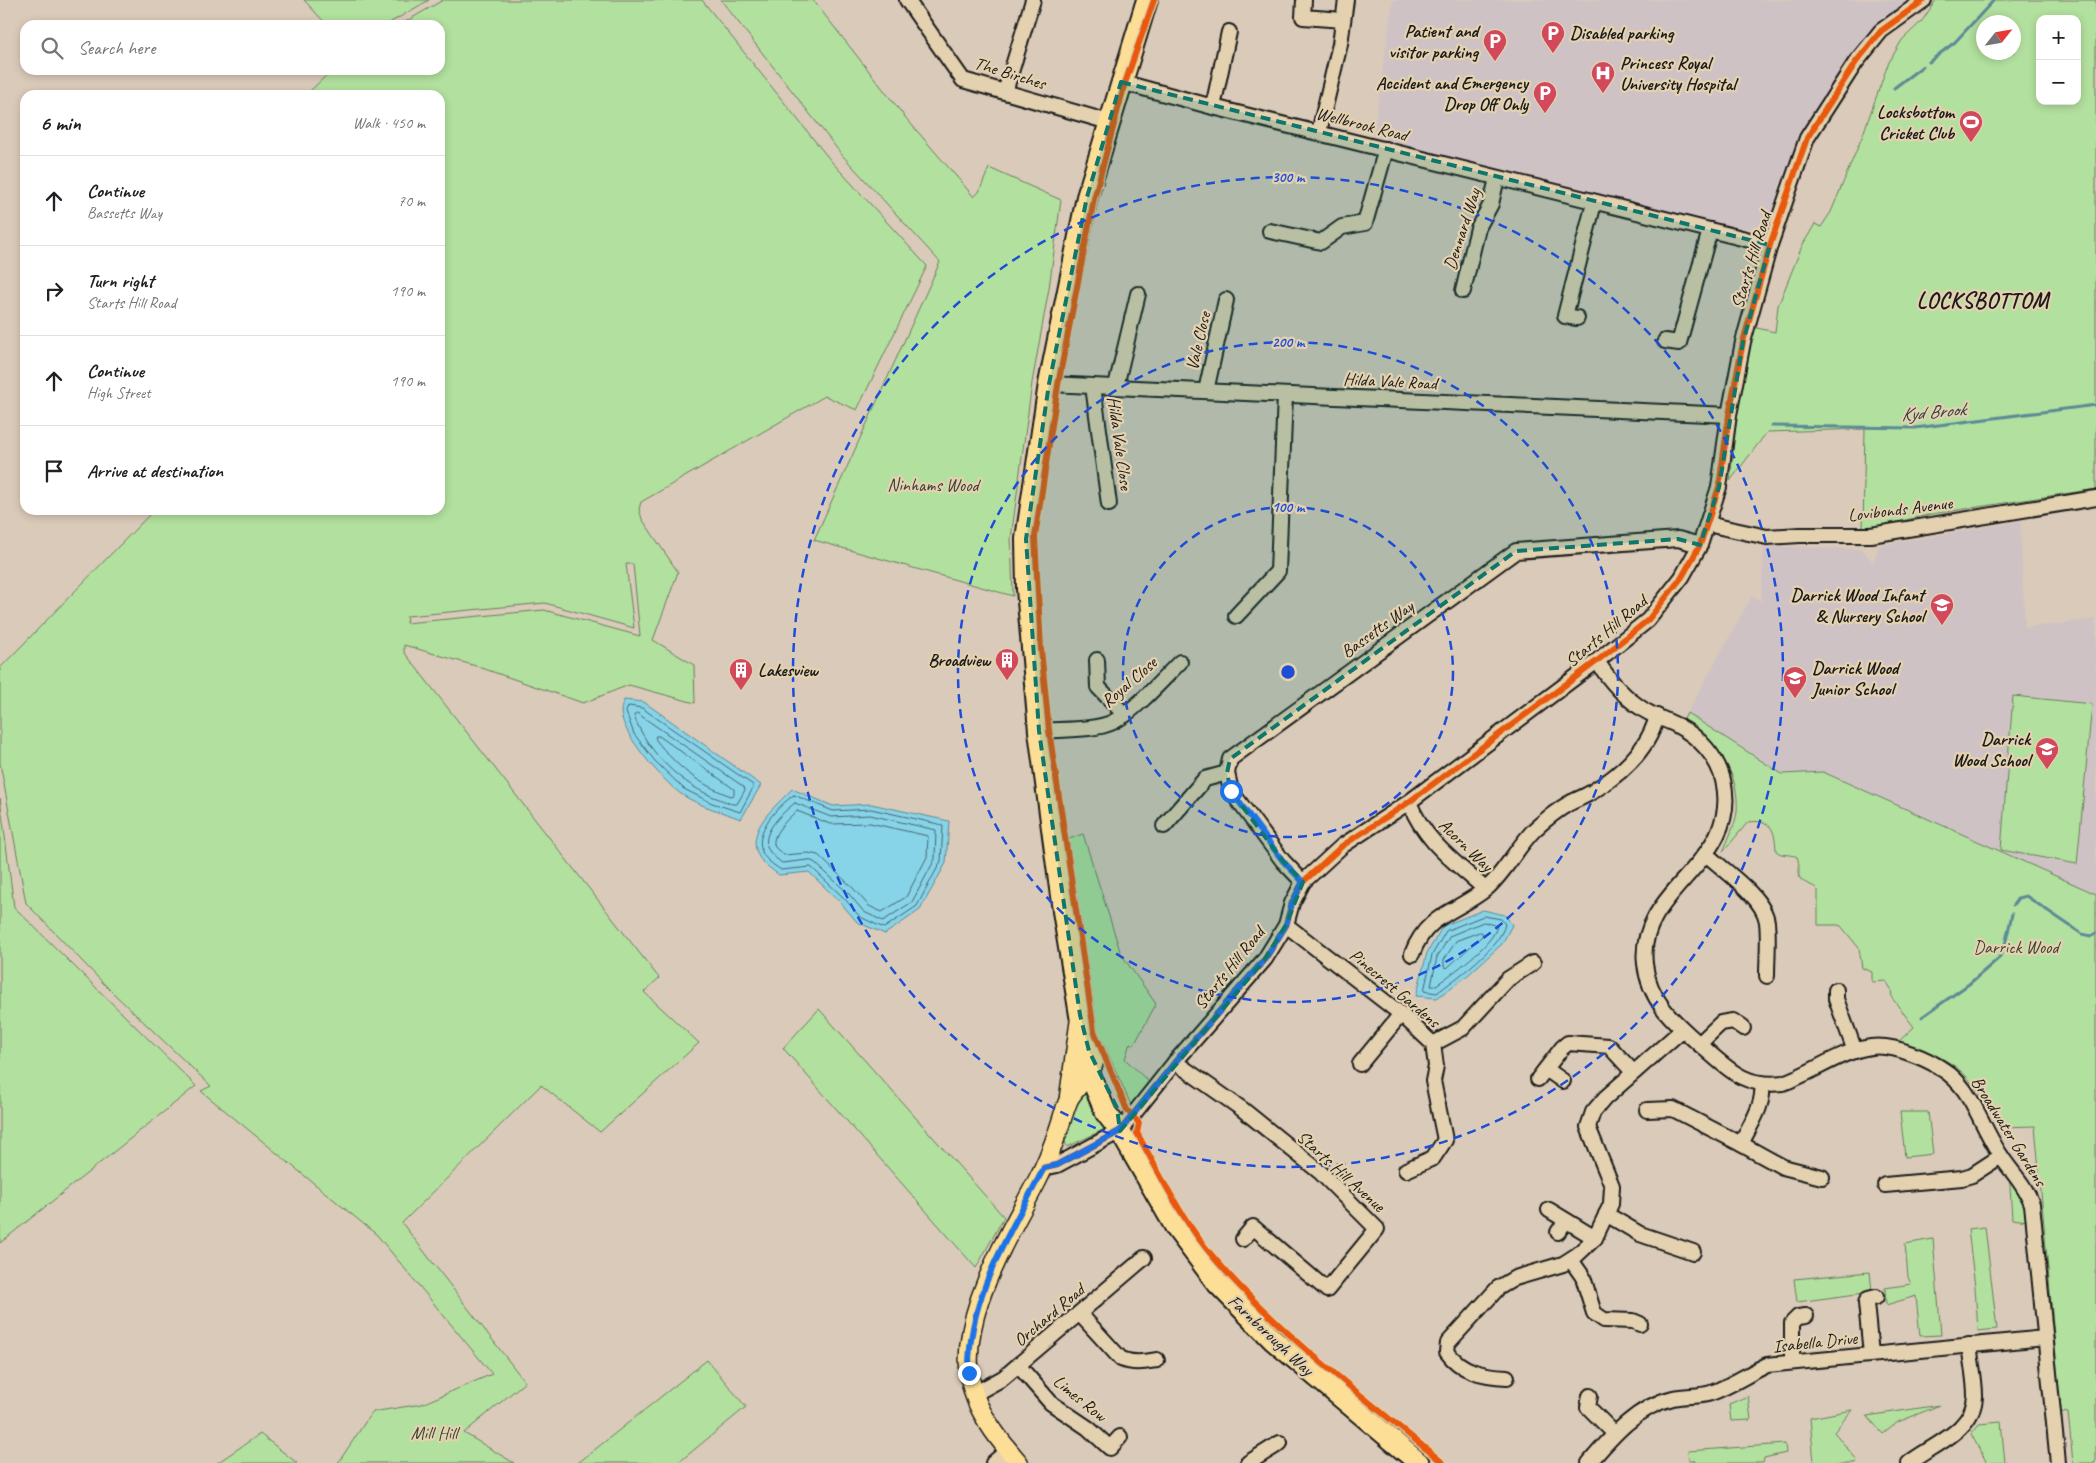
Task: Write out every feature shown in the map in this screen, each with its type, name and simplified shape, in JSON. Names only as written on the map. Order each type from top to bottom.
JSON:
[{"type":"highway","name":"Farnborough Way","points":[[1147,0],[1087,197],[1048,384],[1026,539],[1027,589],[1039,730],[1063,911],[1080,1015],[1106,1113],[1120,1131],[1182,1236],[1223,1290],[1273,1340],[1420,1463]]},
{"type":"main road","points":[[1014,1456],[980,1409],[974,1394],[969,1373],[972,1332],[987,1277],[1044,1168],[1069,1099],[1080,1015]]},
{"type":"main road","points":[[1069,1099],[1082,1080],[1091,1061]]},
{"type":"street","name":"The Birches","points":[[907,0],[963,80],[1109,122]]},
{"type":"street","points":[[1005,92],[1033,0]]},
{"type":"street","points":[[1304,0],[1302,17],[1343,20]]},
{"type":"street","points":[[1319,132],[1340,44],[1346,0]]},
{"type":"street","name":"Starts Hill Road","points":[[1120,1131],[1175,1062],[1265,959],[1286,925],[1292,903],[1303,882],[1342,846],[1408,802],[1597,661],[1648,620],[1682,577],[1700,545],[1719,487],[1729,415],[1743,342],[1770,246],[1806,138],[1856,62],[1881,31],[1924,0]]},
{"type":"street","points":[[1212,108],[1230,32]]},
{"type":"street","name":"Wellbrook Road","points":[[1121,82],[1212,108],[1319,132],[1770,246]]},
{"type":"street","points":[[1270,231],[1321,242],[1342,227],[1366,223],[1386,150]]},
{"type":"street","name":"Dennard Way","points":[[1463,291],[1478,228],[1491,204],[1497,178]]},
{"type":"street","points":[[1577,318],[1565,316],[1594,203]]},
{"type":"street","points":[[1665,341],[1679,343],[1710,230]]},
{"type":"street","points":[[1116,386],[1138,294]]},
{"type":"street","name":"Vale Close","points":[[1206,391],[1226,300]]},
{"type":"street","name":"Hilda Vale Road","points":[[1048,384],[1729,415]]},
{"type":"street","name":"Hilda Vale Close","points":[[1092,386],[1110,504]]},
{"type":"street","points":[[1236,616],[1278,571],[1285,396]]},
{"type":"street","name":"Lovibonds Avenue","points":[[1709,522],[1716,526],[1768,537],[1870,535],[2096,498]]},
{"type":"street","name":"Bassetts Way","points":[[1227,773],[1230,759],[1516,550],[1678,539],[1700,545]]},
{"type":"street","points":[[1096,660],[1098,687],[1125,715]]},
{"type":"street","name":"Broadwater Gardens","points":[[1597,661],[1622,692],[1640,707],[1693,734],[1707,749],[1720,770],[1726,799],[1725,811],[1719,832],[1706,854],[1654,917],[1645,944],[1646,971],[1653,995],[1682,1030],[1734,1074],[1747,1080],[1773,1084],[1793,1080],[1855,1051],[1885,1046],[1925,1059],[1942,1068],[1956,1080],[1974,1104],[2001,1156],[2023,1186],[2032,1204],[2058,1463]]},
{"type":"street","name":"Royal Close","points":[[1039,730],[1093,727],[1112,723],[1125,715],[1180,662]]},
{"type":"street","points":[[1412,954],[1416,942],[1435,921],[1447,911],[1485,889],[1497,878],[1533,831],[1553,813],[1595,791],[1625,768],[1653,731],[1657,716]]},
{"type":"street","points":[[1164,826],[1205,779],[1227,773],[1231,791],[1283,861],[1303,882]]},
{"type":"street","name":"Acorn Way","points":[[1408,802],[1416,819],[1430,840],[1485,889]]},
{"type":"street","points":[[1706,854],[1752,895],[1762,909],[1767,922],[1766,976]]},
{"type":"street","name":"Pinecrest Gardens","points":[[1286,925],[1401,1014],[1433,1044],[1436,1066],[1433,1081],[1445,1140],[1433,1158],[1406,1170]]},
{"type":"street","points":[[1433,1044],[1463,1028],[1508,979],[1533,963]]},
{"type":"street","points":[[1836,990],[1836,999],[1855,1051]]},
{"type":"street","points":[[1360,1064],[1401,1014]]},
{"type":"street","points":[[1699,1044],[1721,1023],[1733,1021],[1743,1028]]},
{"type":"street","points":[[1507,1377],[1481,1374],[1462,1367],[1448,1354],[1446,1348],[1448,1343],[1476,1310],[1505,1283],[1571,1260],[1595,1238],[1611,1204],[1612,1186],[1588,1127],[1598,1106],[1633,1072],[1682,1030]]},
{"type":"street","points":[[1563,1080],[1542,1074],[1562,1048],[1573,1043],[1609,1046],[1633,1072]]},
{"type":"street","name":"Starts Hill Avenue","points":[[1175,1062],[1242,1109],[1320,1172],[1377,1229],[1327,1290],[1253,1227],[1243,1239]]},
{"type":"street","points":[[1741,1144],[1760,1107],[1762,1083]]},
{"type":"street","points":[[1647,1110],[1673,1109],[1783,1167],[1822,1177]]},
{"type":"street","points":[[1044,1168],[1057,1165],[1120,1131]]},
{"type":"street","points":[[1885,1185],[1962,1178],[1972,1175],[2001,1156]]},
{"type":"street","points":[[1549,1210],[1562,1226],[1595,1238]]},
{"type":"street","points":[[1606,1214],[1640,1234],[1693,1252]]},
{"type":"street","name":"Orchard Road","points":[[974,1394],[991,1386],[1018,1365],[1144,1258]]},
{"type":"street","points":[[1571,1260],[1583,1277],[1594,1313],[1604,1320],[1633,1321],[1640,1324]]},
{"type":"street","points":[[1871,1354],[1866,1304],[1868,1299],[1876,1297]]},
{"type":"street","points":[[1080,1314],[1121,1359],[1130,1363],[1157,1360]]},
{"type":"street","points":[[1792,1362],[1792,1323],[1798,1318],[1806,1316]]},
{"type":"street","name":"Isabella Drive","points":[[1589,1463],[1614,1433],[1634,1418],[1663,1401],[1708,1394],[1729,1386],[1767,1365],[2045,1338]]},
{"type":"street","points":[[1909,1463],[1953,1434],[1968,1416],[1975,1396],[1969,1345]]},
{"type":"street","name":"Limes Row","points":[[1018,1365],[1051,1403],[1088,1428],[1110,1448],[1120,1437]]},
{"type":"street","points":[[1590,1396],[1588,1407],[1614,1433]]},
{"type":"street","points":[[1248,1463],[1280,1443]]},
{"type":"street","points":[[993,1463],[1014,1456]]},
{"type":"highlighted area","points":[[1121,82],[1770,245],[1743,342],[1719,487],[1700,545],[1678,539],[1516,551],[1230,759],[1227,773],[1231,791],[1283,861],[1303,882],[1286,925],[1265,959],[1120,1131],[1117,1108],[1089,1051],[1080,1015],[1039,731],[1026,539],[1049,384],[1087,197]]},
{"type":"shaded area","name":"Princess Royal University Hospital","points":[[1393,0],[1910,0],[1859,44],[1802,130],[1770,214],[1759,226],[1739,229],[1373,138]]},
{"type":"shaded area","points":[[2020,521],[2025,628],[2096,619],[2096,905],[1823,772],[1782,774],[1687,713],[1752,596],[1761,601],[1764,546],[1861,549],[1874,563],[1878,547],[1882,545]]},
{"type":"green space","points":[[304,0],[429,0],[395,20],[322,20]]},
{"type":"green space","name":"Mill Hill","points":[[443,0],[702,0],[831,161],[927,266],[857,410],[825,396],[641,502],[639,509],[642,519],[678,572],[653,640],[694,665],[695,703],[629,685],[583,703],[476,666],[404,645],[404,652],[659,978],[644,992],[699,1043],[600,1132],[541,1085],[402,1223],[525,1382],[464,1433],[514,1463],[338,1463],[372,1412],[422,1404],[492,1374],[377,1235],[201,1091],[211,1086],[110,990],[26,903],[0,763],[0,668],[149,515],[445,515],[445,90],[311,90],[327,75],[445,75],[445,20],[409,20]],"holes":[[[626,564],[633,564],[640,636],[544,610],[406,623],[407,616],[545,603],[634,628]]]},
{"type":"green space","name":"Ninhams Wood","points":[[721,0],[813,0],[905,117],[974,197],[979,192],[989,168],[1061,200],[1049,288],[1032,383],[1011,538],[1013,596],[814,540],[940,262],[842,155]]},
{"type":"green space","points":[[1936,0],[2096,0],[2096,489],[1932,514],[1863,530],[1865,429],[1767,432],[1730,481],[1740,383],[1752,327],[1775,332],[1778,306],[1802,246],[1815,224],[1821,227],[1831,212],[1862,137],[1888,64],[1902,40],[1922,21]]},
{"type":"green space","points":[[2013,696],[2092,704],[2077,864],[2001,850]]},
{"type":"green space","name":"Darrick Wood","points":[[1687,713],[1782,774],[1823,772],[2096,894],[2096,1463],[2073,1463],[2068,1413],[2061,1412],[2035,1126],[2001,1127],[1971,1082],[1959,1069],[1934,1055],[1896,1044],[1914,1027],[1892,998],[1891,989],[1886,981],[1872,982],[1872,972],[1862,968],[1859,948],[1841,926],[1818,925],[1818,890],[1814,886],[1803,882],[1800,878],[1797,857],[1781,854],[1776,851],[1775,837],[1767,824],[1748,822],[1723,852],[1737,812],[1737,797],[1734,783],[1730,770],[1715,747],[1683,721]]},
{"type":"green space","points":[[0,798],[14,907],[196,1086],[0,1243]]},
{"type":"green space","points":[[1083,834],[1121,954],[1156,1004],[1134,1045],[1130,1043],[1125,1059],[1151,1084],[1131,1105],[1098,1031],[1069,839]]},
{"type":"green space","points":[[819,1009],[1004,1217],[976,1268],[783,1048]]},
{"type":"green space","points":[[1082,1088],[1089,1088],[1105,1129],[1067,1147],[1064,1139]]},
{"type":"green space","points":[[1900,1112],[1928,1112],[1933,1154],[1905,1157]]},
{"type":"green space","points":[[2009,1170],[2027,1201],[2028,1221],[2012,1219]]},
{"type":"green space","points":[[1985,1227],[1997,1329],[1978,1331],[1968,1229]]},
{"type":"green space","points":[[1933,1239],[1941,1335],[1920,1336],[1916,1296],[1886,1305],[1885,1288],[1911,1284],[1908,1277],[1905,1244]]},
{"type":"green space","points":[[1870,1272],[1872,1292],[1797,1302],[1794,1279]]},
{"type":"green space","points":[[707,1360],[746,1407],[678,1463],[578,1463]]},
{"type":"green space","points":[[1748,1396],[1751,1420],[1731,1421],[1729,1404]]},
{"type":"green space","points":[[1940,1405],[1898,1422],[1883,1434],[1867,1416]]},
{"type":"green space","points":[[1852,1410],[1834,1432],[1857,1460],[1855,1463],[1814,1463],[1810,1418]]},
{"type":"green space","points":[[2001,1422],[2005,1463],[1987,1463],[1971,1434],[1979,1424]]},
{"type":"green space","points":[[260,1434],[297,1463],[217,1463]]},
{"type":"green space","points":[[1785,1444],[1786,1453],[1764,1458],[1763,1463],[1695,1463],[1694,1460],[1689,1460],[1688,1451]]},
{"type":"water","points":[[624,700],[644,702],[761,785],[741,819],[695,802],[681,794],[664,779],[644,756],[628,732],[621,711]]},
{"type":"water","points":[[792,789],[833,806],[871,804],[949,821],[946,863],[920,910],[885,934],[857,922],[840,902],[809,872],[779,875],[763,862],[755,847],[759,828],[764,819]]},
{"type":"water","points":[[1483,910],[1505,915],[1512,925],[1502,944],[1467,976],[1437,998],[1416,996],[1427,953],[1443,926]]},
{"type":"waterway","points":[[1929,62],[1955,42],[1994,0]]},
{"type":"waterway","points":[[1894,88],[1923,66]]},
{"type":"waterway","name":"Kyd Brook","points":[[1772,426],[1915,428],[2096,405]]},
{"type":"waterway","points":[[2013,905],[2018,898],[2026,896],[2082,934],[2091,936],[2096,933]]},
{"type":"waterway","points":[[1922,1017],[1969,984],[1999,958],[2005,945],[2012,914]]},
{"type":"cycle path","points":[[1154,0],[1125,83],[1094,199],[1058,385],[1035,537],[1041,649],[1049,730],[1094,1031],[1127,1110],[1139,1123],[1137,1133],[1192,1229],[1215,1259],[1240,1287],[1295,1340],[1443,1463]]},
{"type":"cycle path","points":[[1044,1168],[1057,1165],[1120,1131],[1175,1062],[1265,959],[1286,925],[1292,903],[1303,882],[1342,846],[1409,802],[1597,661],[1648,620],[1682,577],[1700,545],[1719,487],[1729,415],[1743,342],[1770,245],[1807,138],[1856,62],[1881,31],[1924,0]]},
{"type":"place","name":"Disabled parking","points":[[1553,54]]},
{"type":"place","name":"Patient and visitor parking","points":[[1495,62]]},
{"type":"place","name":"Princess Royal University Hospital","points":[[1603,94]]},
{"type":"place","name":"Accident and Emergency Drop Off Only","points":[[1545,114]]},
{"type":"place","name":"Locksbottom Cricket Club","points":[[1971,143]]},
{"type":"place","name":"Darrick Wood Infant & Nursery School","points":[[1942,626]]},
{"type":"place","name":"Broadview","points":[[1007,681]]},
{"type":"place","name":"Lakesview","points":[[741,691]]},
{"type":"place","name":"Darrick Wood Junior School","points":[[1795,699]]},
{"type":"place","name":"Darrick Wood School","points":[[2047,770]]},
{"type":"district","name":"LOCKSBOTTOM","points":[[1983,300]]},
{"type":"route","points":[[969,1373],[972,1332],[987,1277],[1044,1168],[1057,1165],[1120,1131],[1175,1062],[1265,959],[1286,925],[1292,903],[1303,882],[1283,861],[1231,791]]}]
